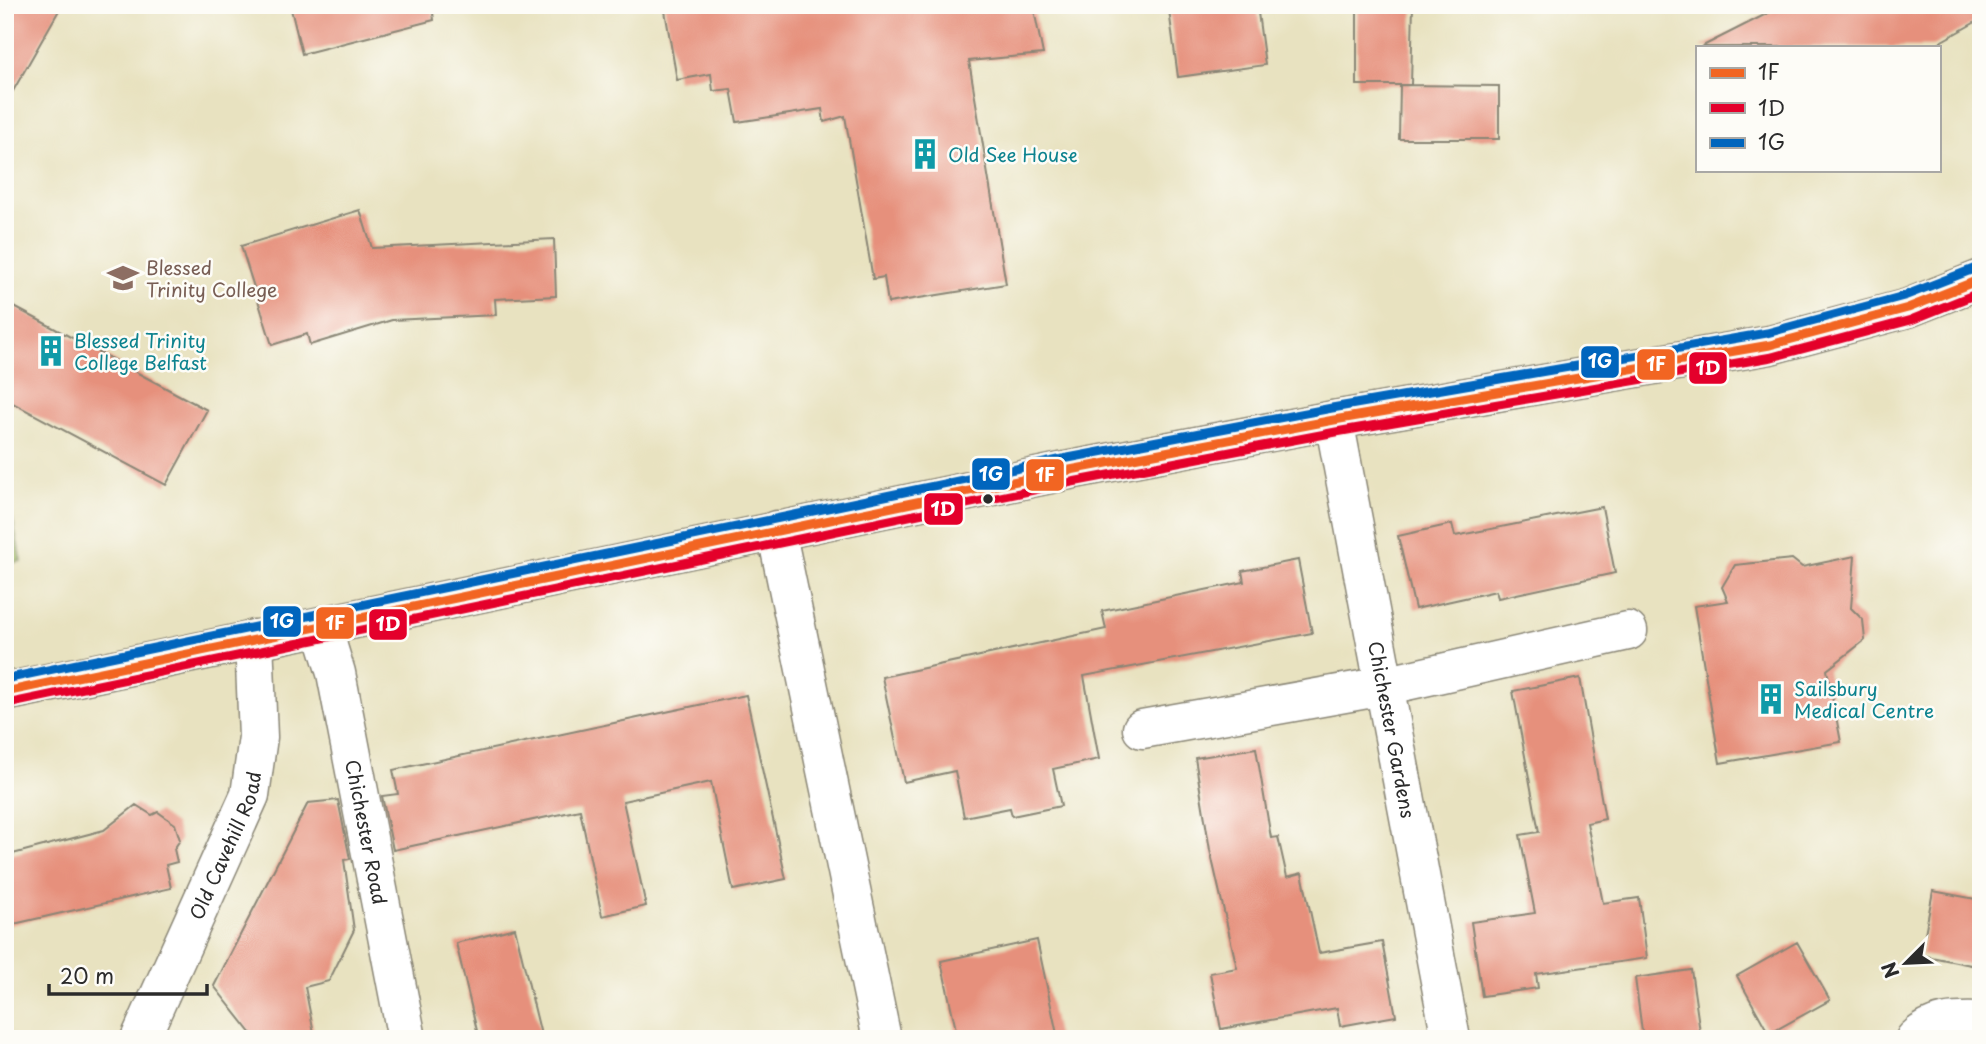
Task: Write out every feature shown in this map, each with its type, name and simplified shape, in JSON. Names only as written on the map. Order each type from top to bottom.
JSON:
[{"type":"street","points":[[5,692],[776,530],[1334,420],[1770,345],[1908,308],[1981,279]]},
{"type":"street","name":"Chichester Gardens","points":[[1334,420],[1451,1039]]},
{"type":"street","points":[[776,530],[881,1039]]},
{"type":"street","name":"Chichester Road","points":[[322,627],[336,673],[407,1039]]},
{"type":"street","points":[[1142,729],[1384,686],[1628,631]]},
{"type":"street","name":"Old Cavehill Road","points":[[139,1039],[250,795],[258,737],[254,639]]},
{"type":"street","points":[[1915,1039],[1926,1028],[1956,1021],[1981,1022]]},
{"type":"green space","points":[[5,484],[21,561],[5,564]]},
{"type":"building","points":[[5,5],[62,5],[5,105]]},
{"type":"building","points":[[290,5],[432,5],[434,20],[302,54]]},
{"type":"building","name":"Old See House","points":[[664,5],[1033,5],[1043,54],[969,61],[1006,284],[888,303],[884,277],[873,279],[845,116],[824,122],[822,109],[737,122],[731,89],[713,91],[711,74],[677,80]]},
{"type":"building","points":[[1204,5],[1257,5],[1265,65],[1178,77],[1169,10]]},
{"type":"building","points":[[1357,5],[1413,5],[1411,85],[1357,85]]},
{"type":"building","points":[[1784,5],[1981,5],[1981,19],[1933,46],[1703,46]]},
{"type":"building","points":[[1400,85],[1499,86],[1499,139],[1399,139]]},
{"type":"building","points":[[360,210],[372,248],[554,239],[556,296],[495,299],[496,315],[392,320],[310,345],[307,334],[272,345],[241,246]]},
{"type":"building","name":"Blessed Trinity College Belfast","points":[[5,302],[207,410],[166,485],[5,399]]},
{"type":"building","points":[[1602,507],[1615,573],[1498,598],[1496,591],[1415,609],[1398,536],[1452,524],[1455,536]]},
{"type":"building","name":"Sailsbury Medical Centre","points":[[1855,556],[1851,608],[1863,620],[1865,640],[1827,670],[1841,742],[1720,763],[1694,606],[1728,601],[1722,587],[1735,565],[1792,559],[1802,567]]},
{"type":"building","points":[[1298,560],[1312,633],[1084,676],[1099,759],[1053,769],[1061,806],[1012,816],[1010,808],[964,817],[955,771],[904,782],[882,677],[1106,629],[1102,611],[1244,582],[1242,571]]},
{"type":"building","points":[[1580,678],[1605,819],[1587,823],[1603,903],[1639,898],[1647,958],[1536,974],[1538,988],[1482,996],[1471,922],[1535,913],[1520,835],[1539,832],[1513,691]]},
{"type":"building","points":[[746,695],[786,879],[733,890],[711,782],[623,801],[646,906],[602,916],[580,810],[393,850],[382,796],[398,794],[393,770]]},
{"type":"building","points":[[1256,748],[1271,838],[1278,837],[1287,877],[1302,873],[1319,953],[1382,942],[1396,1016],[1340,1026],[1337,1008],[1221,1029],[1210,973],[1237,968],[1210,850],[1195,758]]},
{"type":"building","points":[[338,800],[350,859],[344,860],[354,930],[329,981],[305,987],[314,1033],[288,1039],[256,1039],[214,986],[308,803]]},
{"type":"building","points":[[136,805],[152,815],[158,812],[175,824],[180,840],[174,849],[177,862],[166,865],[171,888],[5,926],[5,856],[104,830]]},
{"type":"building","points":[[1933,891],[1981,900],[1981,967],[1921,955]]},
{"type":"building","points":[[515,928],[542,1039],[479,1039],[456,943]]},
{"type":"building","points":[[1037,940],[1058,1039],[958,1039],[941,961]]},
{"type":"building","points":[[1797,942],[1830,1000],[1769,1034],[1737,976]]},
{"type":"building","points":[[1691,970],[1701,1039],[1643,1039],[1635,978]]},
{"type":"transit line","name":"1G","points":[[5,679],[1068,458],[1332,408],[1767,333],[1904,296],[1976,268]]},
{"type":"transit line","name":"1F","points":[[5,692],[1070,470],[1334,420],[1770,345],[1908,308],[1981,279]]},
{"type":"transit line","name":"1D","points":[[7,704],[1072,482],[1336,432],[1772,357],[1911,320],[1981,292]]},
{"type":"place","name":"Old See House","points":[[925,154]]},
{"type":"place","name":"Blessed Trinity College","points":[[123,278]]},
{"type":"place","name":"Blessed Trinity College Belfast","points":[[51,351]]},
{"type":"place","name":"Sailsbury Medical Centre","points":[[1771,699]]}]
